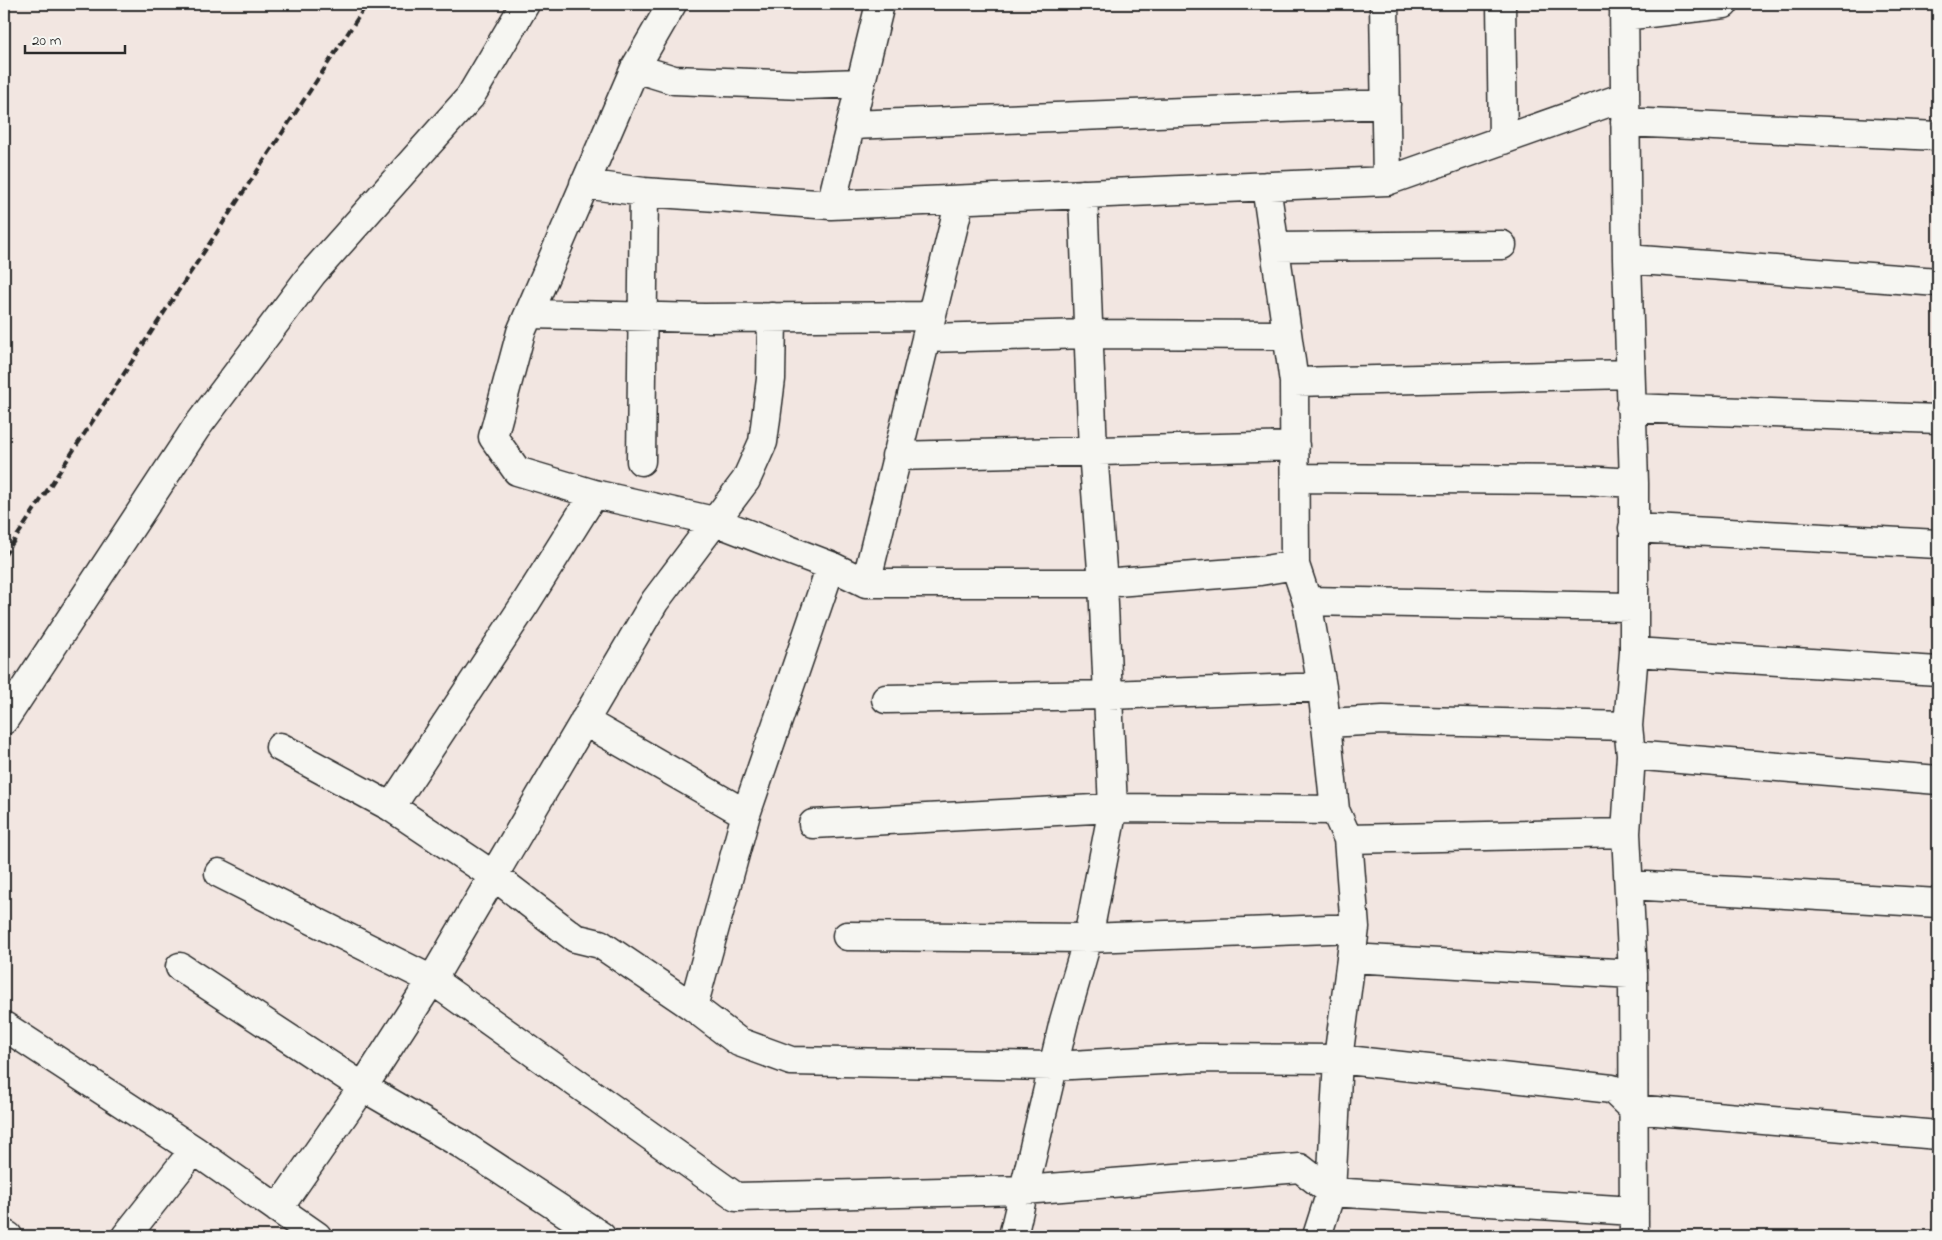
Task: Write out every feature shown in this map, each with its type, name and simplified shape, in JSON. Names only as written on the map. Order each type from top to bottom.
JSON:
[{"type":"street","points":[[4,720],[196,428],[312,274],[470,97],[525,4]]},
{"type":"street","points":[[672,4],[635,68],[521,332],[493,437],[518,471],[594,494],[714,521],[831,566],[866,583],[1104,583],[1260,571],[1295,565]]},
{"type":"street","points":[[831,205],[880,4]]},
{"type":"street","points":[[1384,4],[1387,181]]},
{"type":"street","points":[[1501,4],[1503,140]]},
{"type":"street","points":[[219,873],[432,980],[736,1197],[1024,1190],[1300,1168],[1331,1192],[1634,1224],[1633,974],[1626,833],[1631,755],[1628,726],[1634,652],[1632,607],[1634,483],[1627,259],[1624,10],[1724,4]]},
{"type":"street","points":[[635,68],[674,80],[804,85],[861,83]]},
{"type":"street","points":[[851,125],[1386,104]]},
{"type":"street","points":[[584,184],[644,192],[831,205],[1387,181],[1503,140],[1624,109],[1938,136]]},
{"type":"street","points":[[1266,186],[1294,382],[1295,565],[1307,601],[1322,687],[1335,810],[1348,839],[1355,928],[1338,1059],[1331,1192],[1317,1236]]},
{"type":"street","points":[[641,461],[644,192]]},
{"type":"street","points":[[1013,1236],[1054,1066],[1088,938],[1114,808],[1104,583],[1093,451],[1084,194]]},
{"type":"street","points":[[866,583],[960,200]]},
{"type":"street","points":[[1275,247],[1502,245]]},
{"type":"street","points":[[1627,259],[1938,282]]},
{"type":"street","points":[[529,314],[772,317],[928,327],[1089,334],[1287,335]]},
{"type":"street","points":[[278,1209],[363,1087],[432,980],[655,600],[746,480],[763,442],[771,378],[772,317]]},
{"type":"street","points":[[1294,382],[1630,374]]},
{"type":"street","points":[[1631,408],[1938,420]]},
{"type":"street","points":[[896,456],[1295,446]]},
{"type":"street","points":[[1296,478],[1583,480],[1634,483]]},
{"type":"street","points":[[391,807],[594,494]]},
{"type":"street","points":[[1633,528],[1938,544]]},
{"type":"street","points":[[693,1006],[746,814],[831,566]]},
{"type":"street","points":[[1307,601],[1632,607]]},
{"type":"street","points":[[1634,652],[1938,671]]},
{"type":"street","points":[[886,699],[1108,695],[1322,687]]},
{"type":"street","points":[[1326,723],[1384,720],[1628,726]]},
{"type":"street","points":[[584,721],[746,814]]},
{"type":"street","points":[[280,747],[391,807],[494,876],[575,938],[600,944],[693,1006],[738,1042],[791,1061],[1054,1066],[1198,1058],[1338,1059],[1612,1089],[1633,1109],[1938,1135]]},
{"type":"street","points":[[1631,755],[1938,780]]},
{"type":"street","points":[[813,824],[1114,808],[1335,810]]},
{"type":"street","points":[[1348,839],[1626,833]]},
{"type":"street","points":[[1629,884],[1938,903]]},
{"type":"street","points":[[847,936],[1088,938],[1355,928]]},
{"type":"street","points":[[1351,958],[1633,974]]},
{"type":"street","points":[[180,967],[363,1087],[461,1144],[601,1236]]},
{"type":"street","points":[[4,1026],[194,1150],[317,1236]]},
{"type":"street","points":[[126,1236],[194,1150]]},
{"type":"street","points":[[4,1234],[8,1236]]},
{"type":"railway","points":[[4,556],[367,4]]}]
